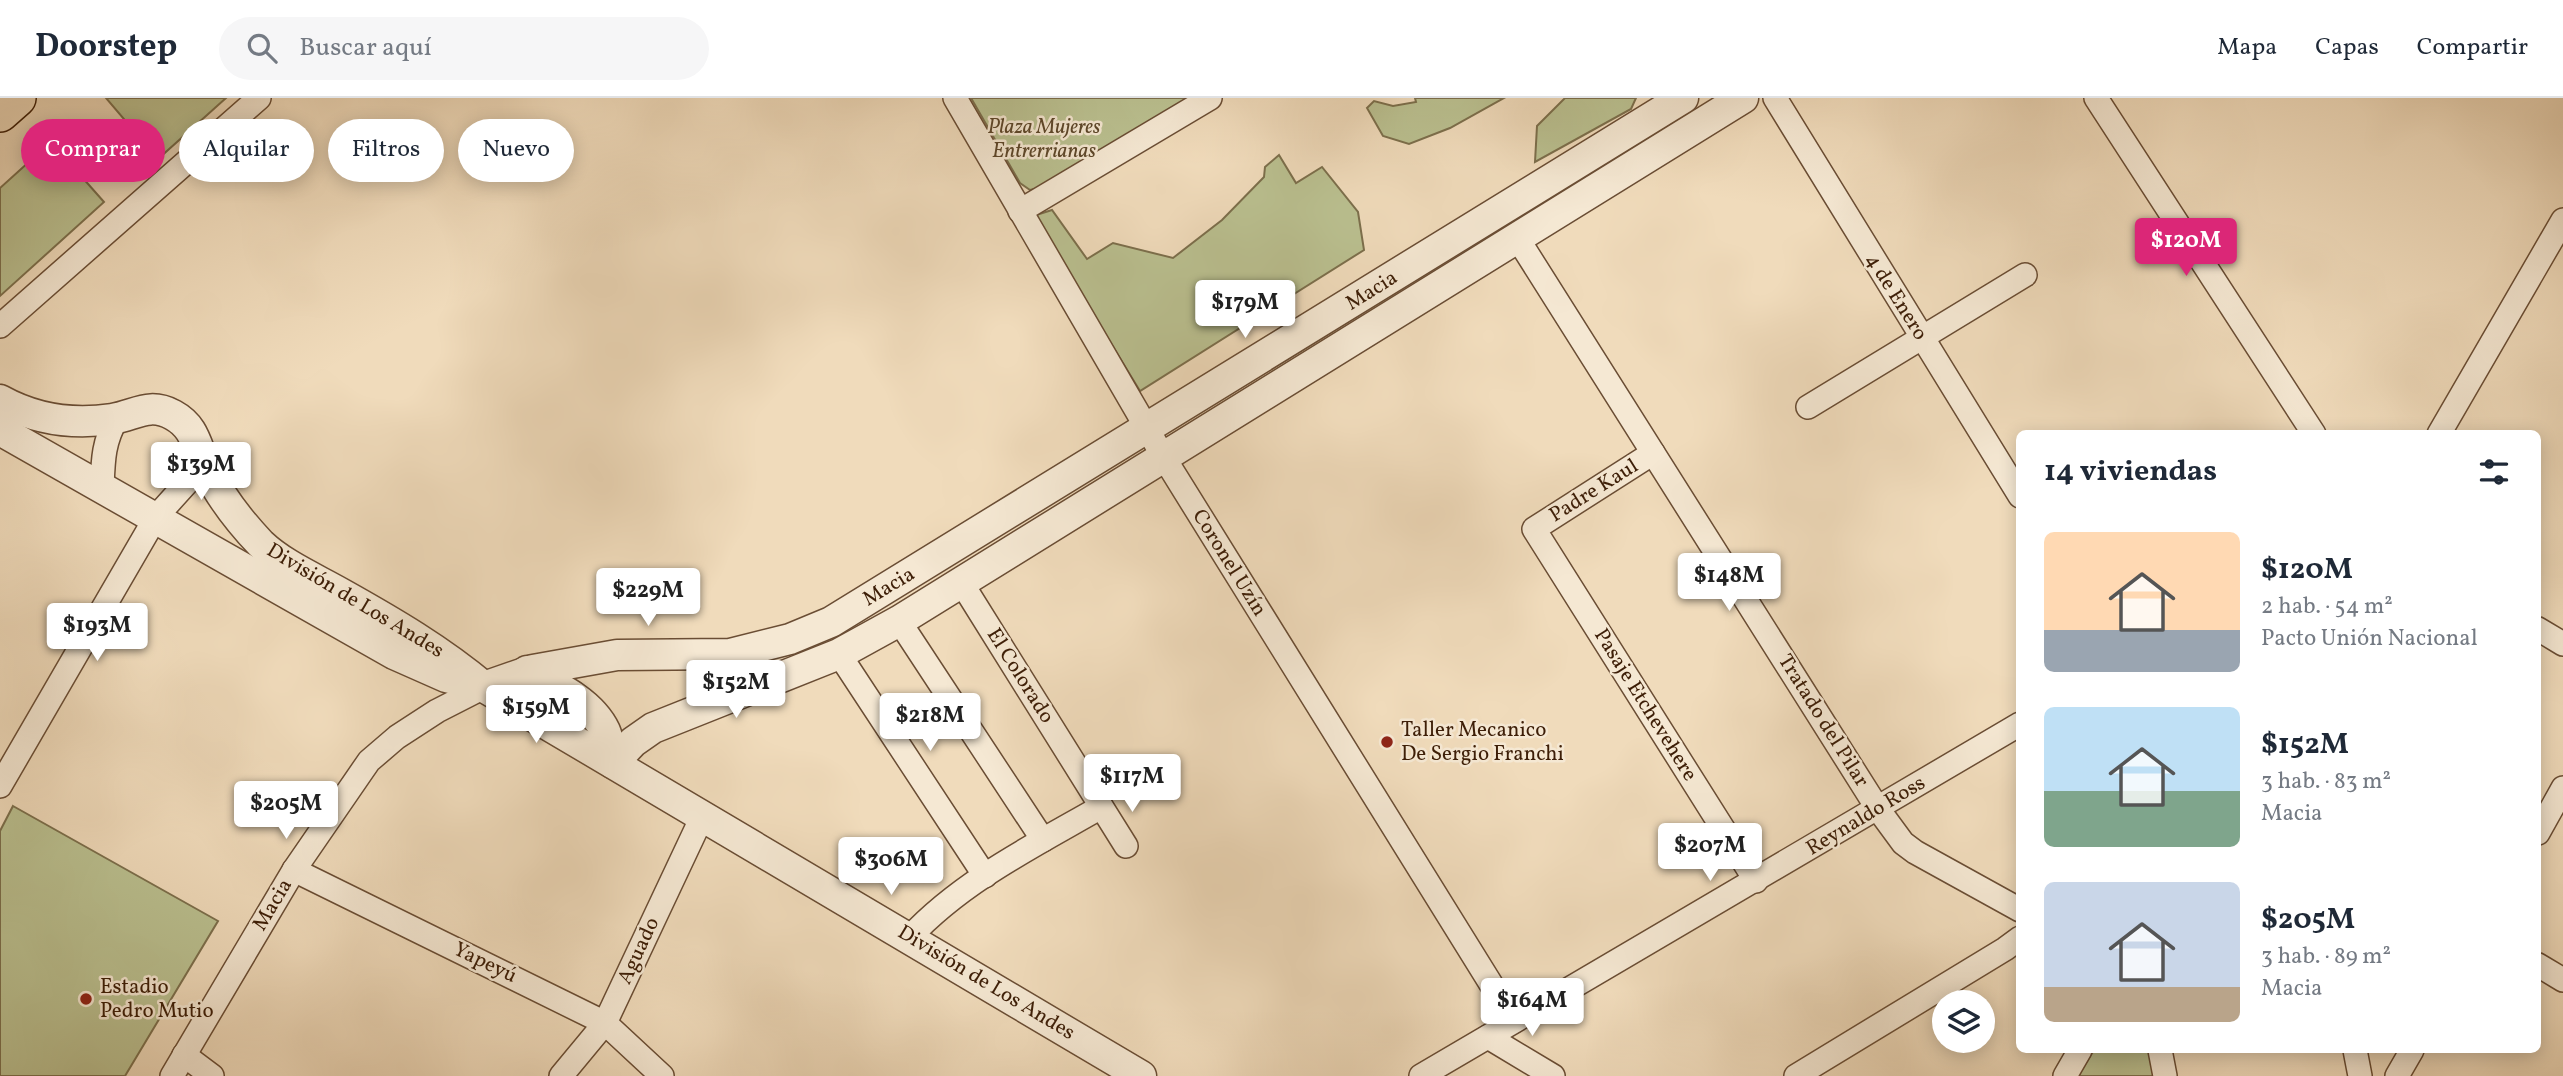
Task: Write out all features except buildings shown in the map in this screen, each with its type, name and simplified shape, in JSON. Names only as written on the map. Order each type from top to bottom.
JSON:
[{"type":"main road","points":[[0,113],[17,98]]},
{"type":"street","points":[[0,326],[258,98]]},
{"type":"street","name":"Coronel Uzín","points":[[955,98],[1147,430],[1514,1021]]},
{"type":"street","points":[[1020,211],[1210,98]]},
{"type":"street","name":"Macia","points":[[172,1076],[294,870],[369,761],[417,724],[484,687],[527,671],[617,655],[730,654],[807,633],[831,622],[1684,98]]},
{"type":"street","name":"Macia","points":[[613,763],[633,742],[653,728],[839,654],[899,621],[1516,236],[1743,98]]},
{"type":"street","name":"4 de Enero","points":[[1775,98],[2016,490]]},
{"type":"street","points":[[2096,98],[2311,430]]},
{"type":"street","points":[[2441,430],[2563,220]]},
{"type":"street","name":"Tratado del Pilar","points":[[1516,236],[1878,809],[1903,843],[2016,907]]},
{"type":"street","points":[[1808,407],[2025,275]]},
{"type":"street","name":"División de Los Andes","points":[[0,400],[34,416],[60,421],[117,418],[142,408],[157,408],[172,414],[193,431],[208,473],[246,526],[274,555],[421,639],[484,687],[1141,1076]]},
{"type":"street","points":[[102,488],[103,453],[107,436],[117,418]]},
{"type":"street","name":"División de Los Andes","points":[[0,430],[394,654],[446,677],[484,687]]},
{"type":"street","name":"Padre Kaul","points":[[1534,528],[1653,453]]},
{"type":"street","points":[[0,786],[156,517],[193,476],[202,457]]},
{"type":"street","name":"Pasaje Etchevehere","points":[[1534,528],[1756,881]]},
{"type":"street","name":"El Colorado","points":[[961,582],[1126,846]]},
{"type":"street","points":[[899,621],[1043,840]]},
{"type":"street","points":[[2541,631],[2563,644]]},
{"type":"street","points":[[839,654],[985,876]]},
{"type":"street","points":[[527,671],[556,687],[595,715],[605,731],[613,763]]},
{"type":"street","name":"Reynaldo Ross","points":[[1421,1076],[2016,726]]},
{"type":"street","points":[[2541,828],[2563,788]]},
{"type":"street","points":[[910,937],[932,914],[985,876],[1101,807]]},
{"type":"street","name":"Aguado","points":[[561,1076],[605,1023],[702,817]]},
{"type":"street","name":"Yapeyú","points":[[294,870],[605,1023],[662,1076]]},
{"type":"street","points":[[1796,1076],[2016,940]]},
{"type":"street","points":[[2541,967],[2563,980]]},
{"type":"street","points":[[1488,1037],[1553,1076]]},
{"type":"street","points":[[2065,1076],[2078,1053]]},
{"type":"street","points":[[2161,1053],[2165,1076]]},
{"type":"street","points":[[2356,1053],[2360,1076]]},
{"type":"street","points":[[2397,1076],[2410,1053]]},
{"type":"street","points":[[184,1055],[212,1076]]},
{"type":"green space","points":[[106,98],[226,98],[203,119],[179,119],[179,140],[165,153],[165,119],[124,119]]},
{"type":"green space","name":"Plaza Mujeres Entrerrianas","points":[[971,98],[1190,98],[1043,187],[1030,190],[1020,183]]},
{"type":"green space","points":[[1415,98],[1504,98],[1450,128],[1409,144],[1383,136],[1367,108],[1374,101],[1393,106],[1416,102]]},
{"type":"green space","points":[[1565,98],[1636,98],[1631,109],[1535,162],[1537,126]]},
{"type":"green space","points":[[1279,155],[1296,183],[1322,167],[1358,212],[1364,250],[1140,391],[1033,216],[1052,210],[1087,259],[1113,243],[1173,258],[1222,220],[1264,177],[1265,167]]},
{"type":"green space","points":[[21,169],[21,182],[86,182],[104,202],[0,296],[0,188]]},
{"type":"green space","name":"Estadio Pedro Mutio","points":[[13,806],[218,921],[125,1076],[0,1076],[0,831]]},
{"type":"green space","points":[[2092,1053],[2150,1053],[2154,1076],[2078,1076]]},
{"type":"place","name":"Taller Mecanico De Sergio Franchi","points":[[1387,742]]},
{"type":"place","name":"Estadio Pedro Mutio","points":[[86,999]]}]
